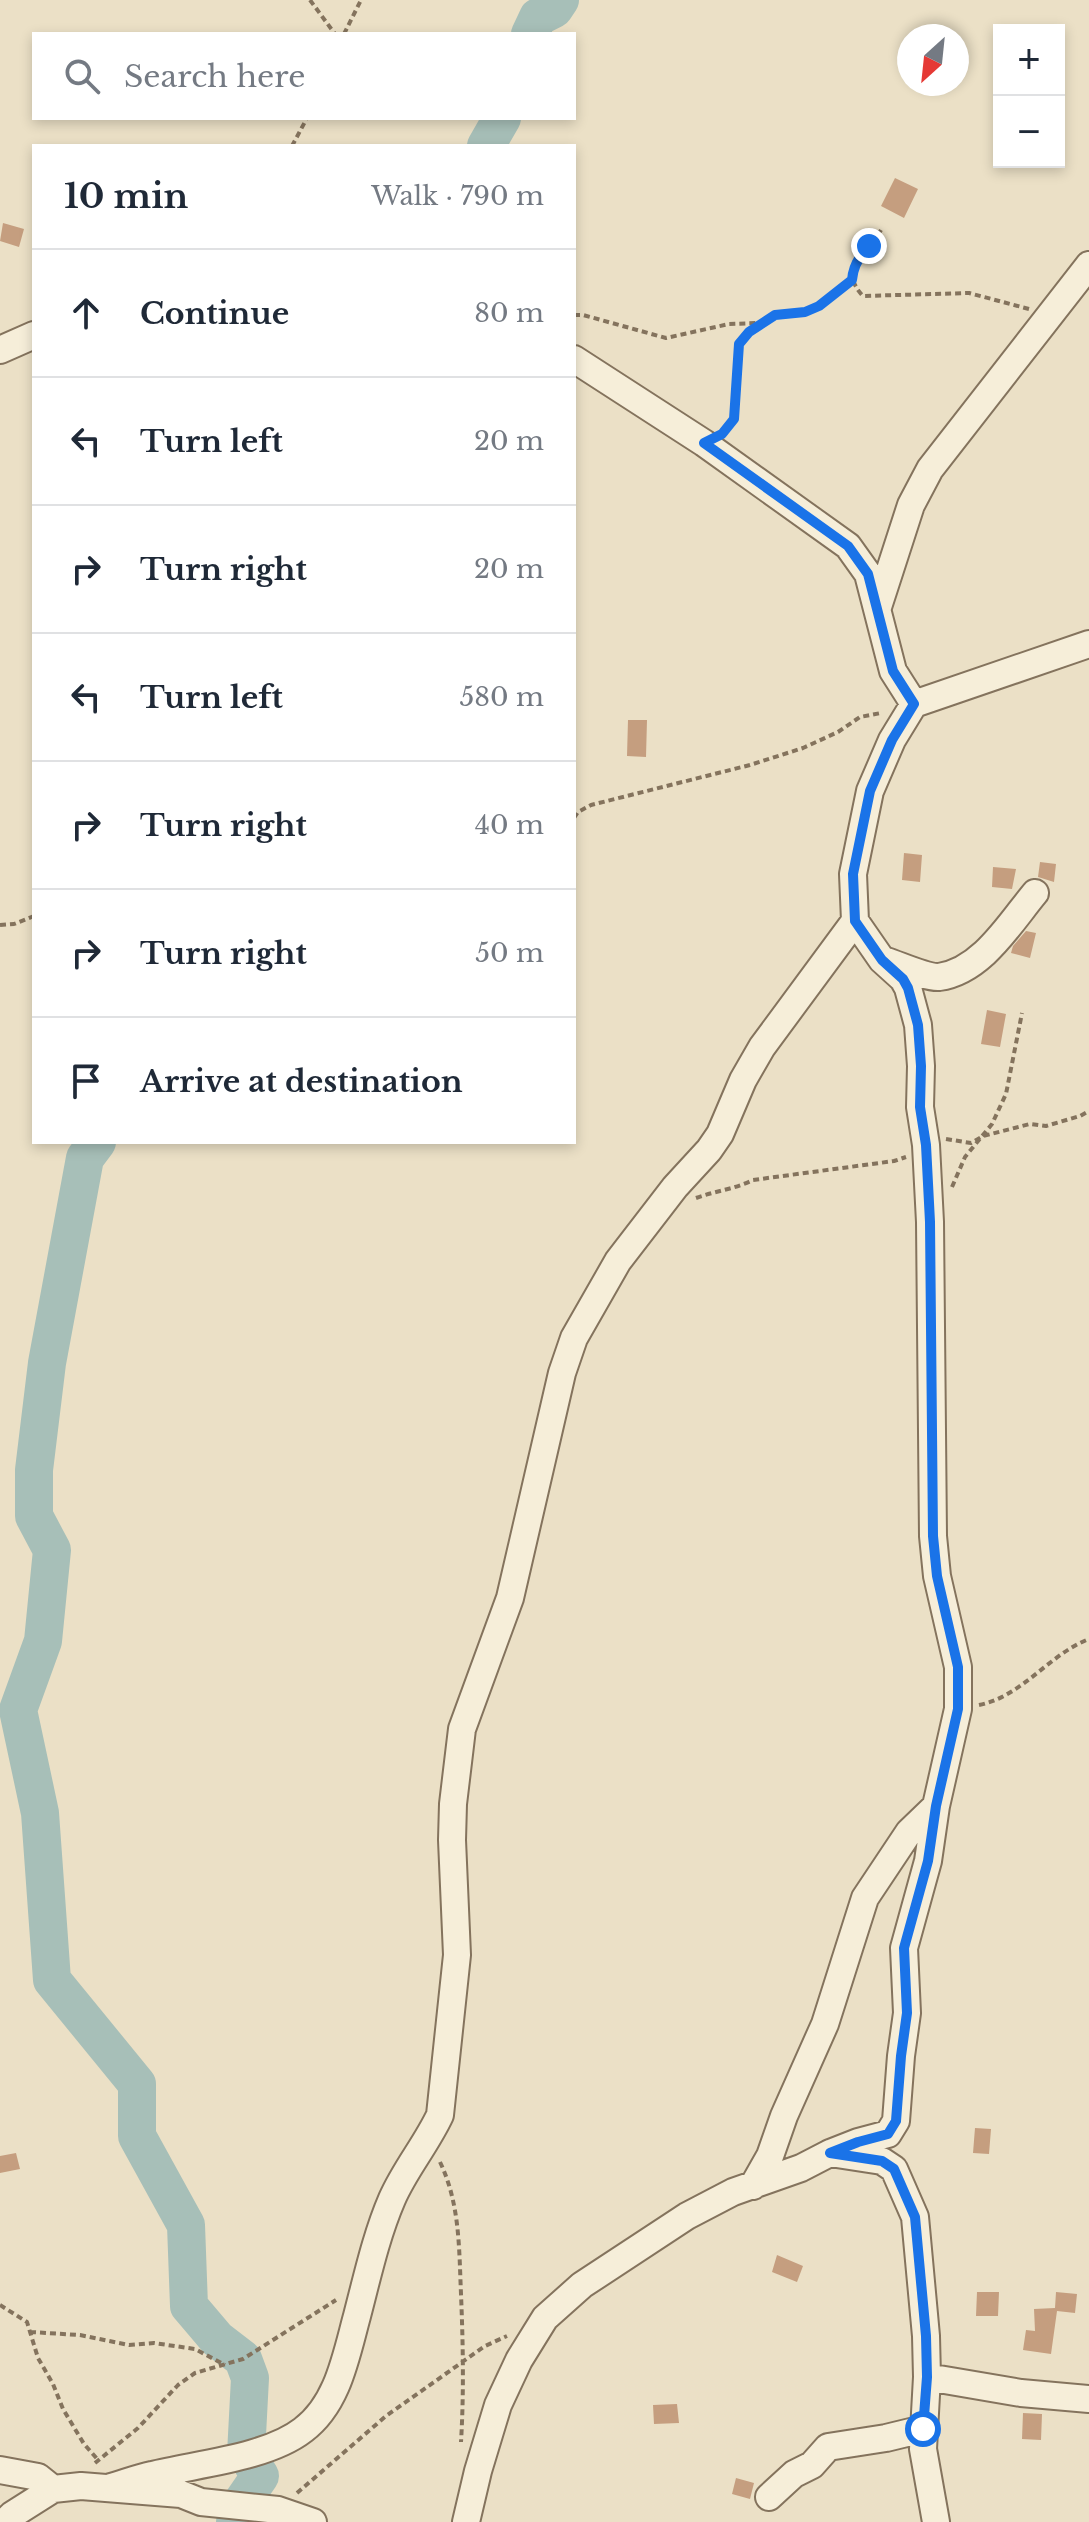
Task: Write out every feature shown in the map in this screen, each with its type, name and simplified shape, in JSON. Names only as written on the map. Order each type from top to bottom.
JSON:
[{"type":"street","points":[[878,607],[911,505],[930,469],[1089,265]]},
{"type":"street","points":[[0,350],[32,336]]},
{"type":"street","points":[[576,360],[704,443],[848,546],[868,574],[893,671],[914,704]]},
{"type":"street","points":[[466,2522],[498,2405],[519,2360],[545,2318],[582,2285],[687,2216],[733,2192],[858,2142],[888,2134],[896,2121],[907,2013],[904,1948],[928,1861],[936,1806],[958,1709],[958,1667],[937,1576],[933,1536],[930,1222],[926,1145],[920,1107],[918,1025],[903,979],[882,960],[855,921],[853,874],[870,791],[892,740],[914,704],[1089,644]]},
{"type":"street","points":[[882,960],[936,978],[956,971],[982,956],[1035,893]]},
{"type":"street","points":[[111,2487],[270,2448],[303,2430],[327,2406],[343,2366],[391,2200],[440,2115],[457,1955],[452,1840],[462,1729],[510,1598],[574,1338],[618,1261],[720,1134],[743,1080],[762,1047],[855,921]]},
{"type":"street","points":[[753,2186],[770,2156],[784,2116],[825,2024],[865,1898],[909,1832],[936,1806]]},
{"type":"street","points":[[830,2153],[882,2161],[894,2169],[915,2217],[922,2276],[927,2377],[923,2449],[936,2522]]},
{"type":"street","points":[[927,2377],[1021,2393],[1089,2399]]},
{"type":"street","points":[[769,2497],[794,2474],[812,2465],[828,2447],[923,2429]]},
{"type":"street","points":[[0,2470],[38,2477],[53,2489]]},
{"type":"street","points":[[5,2522],[53,2489],[81,2486],[181,2494],[201,2502],[278,2510],[313,2522]]},
{"type":"path","points":[[310,0],[334,32]]},
{"type":"path","points":[[345,32],[361,0]]},
{"type":"path","points":[[293,144],[306,120]]},
{"type":"path","points":[[881,230],[862,253],[853,271],[852,280],[863,296],[969,293],[1051,314]]},
{"type":"path","points":[[704,443],[722,434],[734,419],[739,344],[749,332],[775,315],[805,312],[819,306],[852,280]]},
{"type":"path","points":[[576,315],[666,338],[729,324],[761,323]]},
{"type":"path","points":[[576,815],[591,805],[750,765],[803,748],[838,732],[860,717],[914,704]]},
{"type":"path","points":[[0,925],[14,924],[32,917]]},
{"type":"path","points":[[930,1222],[943,1206],[965,1157],[992,1124],[1006,1094],[1022,1013]]},
{"type":"path","points":[[684,1203],[753,1180],[894,1161],[914,1154],[932,1140],[971,1143],[983,1136],[1030,1124],[1046,1126],[1089,1111]]},
{"type":"path","points":[[958,1709],[993,1702],[1028,1681],[1053,1659],[1089,1639]]},
{"type":"path","points":[[429,2138],[448,2178],[457,2216],[464,2362],[460,2454]]},
{"type":"path","points":[[87,2468],[138,2428],[178,2385],[195,2373],[243,2359],[366,2283]]},
{"type":"path","points":[[0,2305],[27,2322],[38,2358],[63,2409],[84,2444],[99,2461]]},
{"type":"path","points":[[30,2332],[80,2335],[129,2345],[154,2343],[195,2349],[225,2365]]},
{"type":"path","points":[[278,2510],[386,2416],[485,2346],[509,2335]]},
{"type":"building","points":[[895,178],[918,189],[904,218],[881,206]]},
{"type":"building","points":[[3,223],[24,229],[19,247],[0,241]]},
{"type":"building","points":[[628,720],[647,720],[646,757],[627,756]]},
{"type":"building","points":[[904,853],[922,855],[920,882],[902,880]]},
{"type":"building","points":[[1040,862],[1056,864],[1054,882],[1038,877]]},
{"type":"building","points":[[993,867],[1016,869],[1012,889],[992,887]]},
{"type":"building","points":[[1026,931],[1036,933],[1030,958],[1011,953]]},
{"type":"building","points":[[987,1010],[1006,1014],[1000,1047],[981,1044]]},
{"type":"building","points":[[975,2128],[991,2129],[989,2154],[973,2153]]},
{"type":"building","points":[[16,2153],[20,2169],[0,2173],[0,2156]]},
{"type":"building","points":[[777,2255],[803,2266],[797,2282],[772,2272]]},
{"type":"building","points":[[977,2292],[999,2292],[998,2316],[976,2316]]},
{"type":"building","points":[[1056,2292],[1077,2294],[1075,2313],[1057,2311],[1051,2354],[1023,2350],[1026,2330],[1035,2331],[1034,2309],[1055,2308]]},
{"type":"building","points":[[677,2404],[679,2423],[654,2424],[653,2405]]},
{"type":"building","points":[[1023,2413],[1042,2414],[1041,2440],[1022,2439]]},
{"type":"building","points":[[736,2478],[754,2483],[750,2499],[732,2494]]},
{"type":"waterway","points":[[531,32],[538,17],[554,9],[560,0]]},
{"type":"waterway","points":[[487,144],[501,120]]},
{"type":"waterway","points":[[96,1144],[85,1158],[47,1363],[34,1470],[34,1516],[52,1550],[43,1641],[18,1710],[40,1813],[52,1980],[137,2084],[137,2136],[186,2225],[189,2306],[217,2339],[243,2359],[250,2378],[246,2454],[260,2476],[240,2505],[235,2522]]},
{"type":"route","points":[[869,246],[853,271],[852,280],[835,295],[805,312],[775,315],[749,332],[739,344],[734,419],[722,434],[704,443],[848,546],[868,574],[893,671],[914,704],[892,740],[870,791],[853,874],[855,921],[882,960],[903,979],[918,1025],[920,1107],[926,1145],[930,1222],[933,1536],[937,1576],[958,1667],[958,1709],[936,1806],[928,1861],[904,1948],[907,2013],[896,2121],[888,2134],[830,2153],[882,2161],[894,2169],[915,2217],[926,2336],[923,2429]]}]
